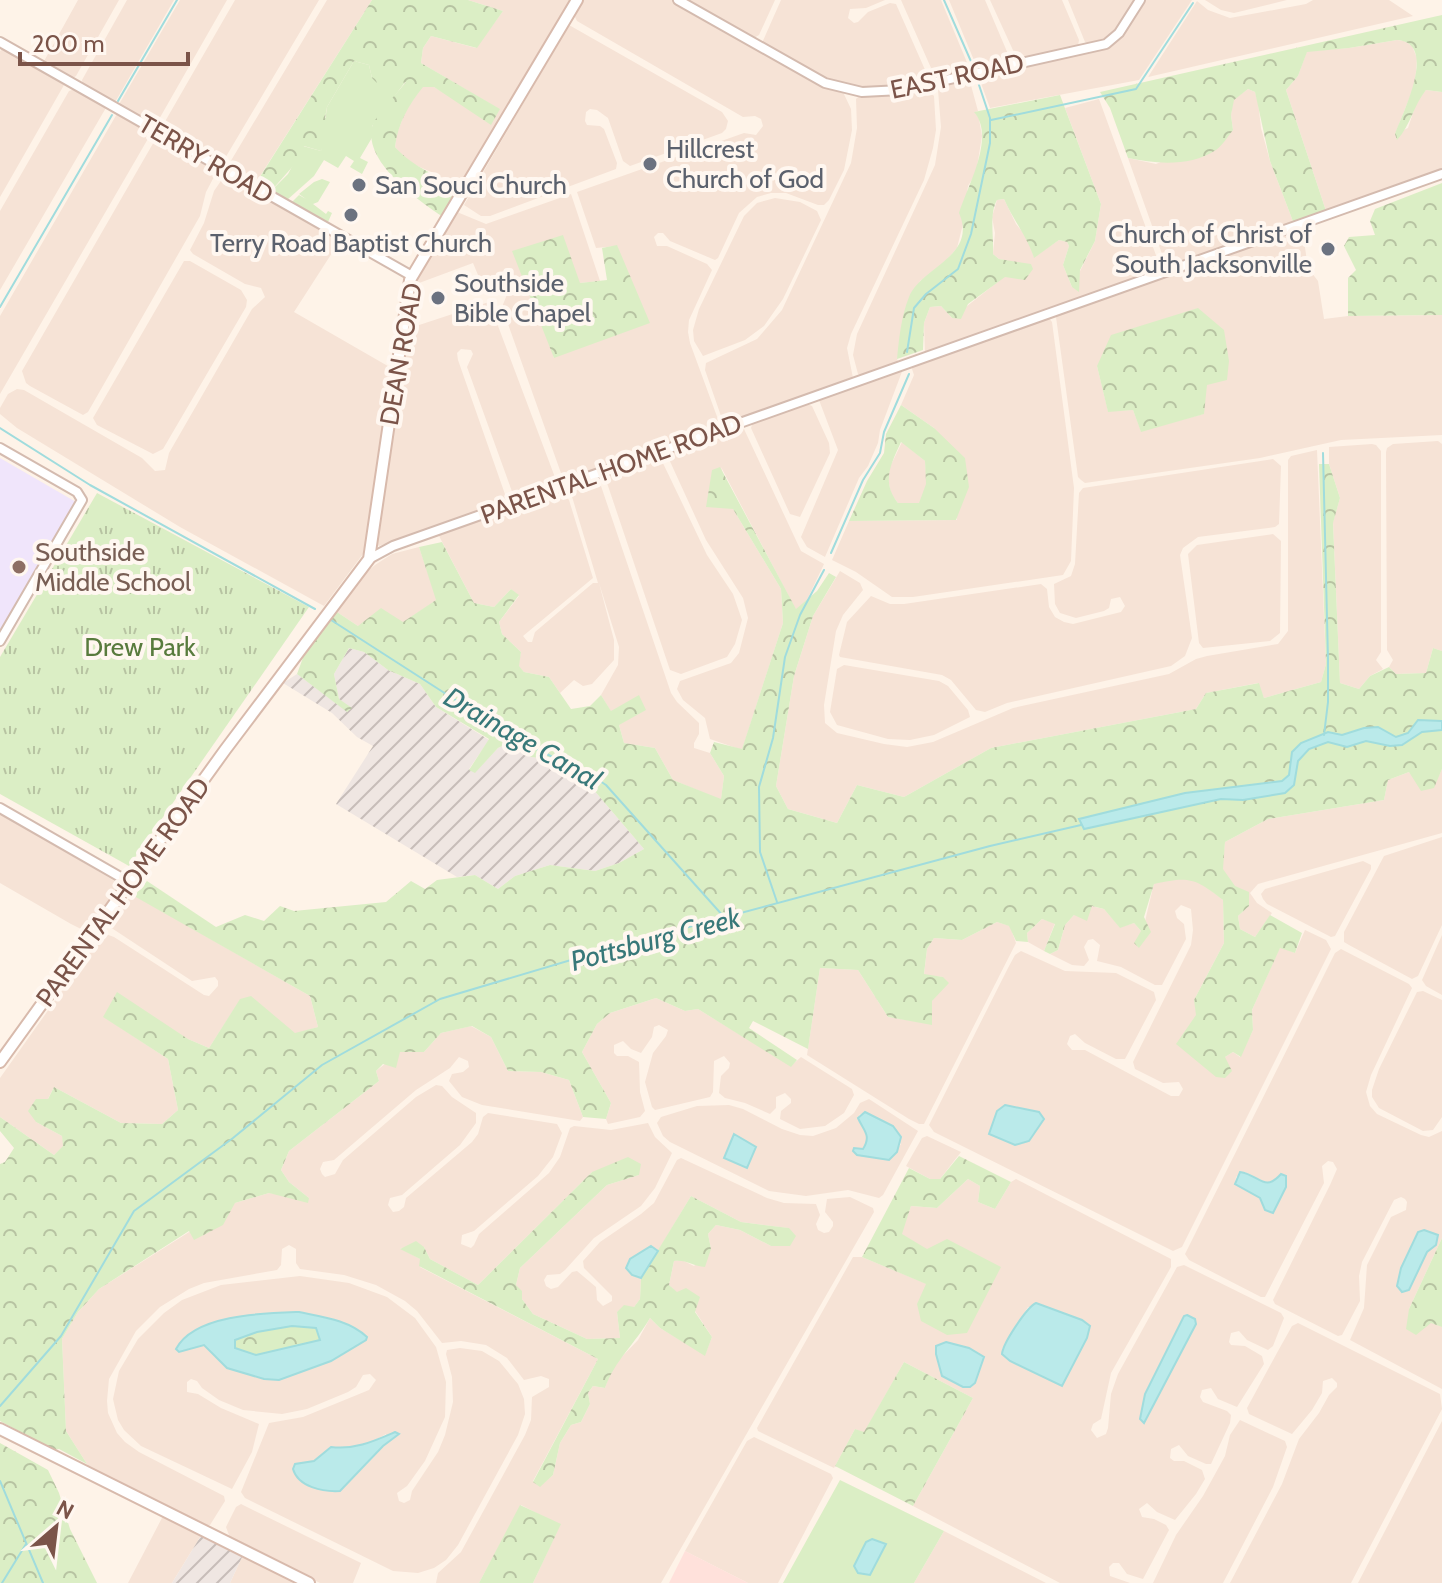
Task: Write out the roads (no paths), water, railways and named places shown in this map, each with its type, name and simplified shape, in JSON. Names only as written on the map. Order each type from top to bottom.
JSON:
[{"type":"main road","name":"DEAN ROAD","points":[[369,559],[406,297],[412,276],[577,0]]},
{"type":"main road","name":"PARENTAL HOME ROAD","points":[[0,1062],[225,750],[369,559]]},
{"type":"main road","points":[[0,1429],[309,1583]]},
{"type":"street","name":"EAST ROAD","points":[[678,0],[815,79],[853,91],[876,93],[911,88],[1106,44],[1119,33],[1140,0]]},
{"type":"street","name":"TERRY ROAD","points":[[0,42],[412,276]]},
{"type":"street","name":"PARENTAL HOME ROAD","points":[[369,559],[408,541],[1442,174]]},
{"type":"street","points":[[0,448],[81,497],[81,504],[0,641]]},
{"type":"street","points":[[0,808],[129,882]]},
{"type":"water","points":[[1418,720],[1442,721],[1442,730],[1422,732],[1402,745],[1366,741],[1347,747],[1328,742],[1309,749],[1298,761],[1294,785],[1285,793],[1243,800],[1221,799],[1084,829],[1079,819],[1185,793],[1282,781],[1289,775],[1292,752],[1301,743],[1328,732],[1342,735],[1378,727],[1396,737],[1408,733]]},
{"type":"water","points":[[1005,1105],[1039,1112],[1044,1119],[1029,1141],[1015,1145],[989,1134],[997,1111]]},
{"type":"water","points":[[865,1112],[893,1126],[901,1137],[897,1152],[889,1160],[857,1155],[853,1151],[854,1148],[863,1149],[866,1144],[866,1133],[858,1118]]},
{"type":"water","points":[[734,1134],[756,1147],[747,1168],[724,1158]]},
{"type":"water","points":[[1240,1172],[1266,1183],[1281,1174],[1286,1176],[1286,1187],[1273,1213],[1265,1210],[1260,1198],[1235,1184]]},
{"type":"water","points":[[1424,1230],[1438,1235],[1436,1245],[1427,1252],[1409,1290],[1402,1292],[1397,1286],[1401,1268],[1418,1232]]},
{"type":"water","points":[[651,1246],[658,1251],[641,1278],[632,1275],[626,1268],[630,1259]]},
{"type":"water","points":[[1036,1303],[1090,1326],[1062,1386],[1010,1361],[1002,1354],[1016,1326]]},
{"type":"water","points":[[299,1312],[352,1327],[367,1337],[366,1340],[331,1361],[279,1380],[227,1368],[204,1345],[179,1352],[176,1349],[185,1337],[214,1322],[250,1315]],"holes":[[[292,1326],[316,1328],[320,1340],[256,1355],[235,1348],[235,1340],[257,1332]]]},
{"type":"water","points":[[1187,1315],[1195,1319],[1196,1324],[1144,1423],[1140,1419],[1145,1394]]},
{"type":"water","points":[[946,1342],[969,1348],[984,1357],[975,1383],[970,1387],[963,1387],[942,1376],[936,1346]]},
{"type":"water","points":[[395,1432],[399,1434],[383,1446],[340,1491],[326,1491],[306,1484],[293,1469],[295,1464],[314,1461],[331,1447],[356,1446]]},
{"type":"water","points":[[872,1539],[886,1544],[870,1575],[858,1573],[854,1566],[866,1542]]},
{"type":"waterway","points":[[118,101],[177,0]]},
{"type":"waterway","name":"Drainage Canal","points":[[944,0],[973,66]]},
{"type":"waterway","points":[[991,120],[1136,89],[1193,3]]},
{"type":"waterway","name":"Drainage Canal","points":[[907,352],[914,308],[926,294],[958,269],[971,234],[990,143],[990,118],[978,82]]},
{"type":"waterway","name":"Drainage Canal","points":[[0,307],[112,115]]},
{"type":"waterway","name":"Drainage Canal","points":[[831,553],[863,480],[880,453],[884,432],[909,374]]},
{"type":"waterway","name":"Drainage Canal","points":[[0,428],[90,485],[315,609]]},
{"type":"waterway","points":[[1323,453],[1328,659],[1324,735]]},
{"type":"waterway","name":"Drainage Canal","points":[[777,902],[760,852],[759,787],[773,738],[785,657],[800,615],[824,570]]},
{"type":"waterway","name":"Drainage Canal","points":[[331,620],[516,739],[563,762],[576,765],[606,785],[724,917]]},
{"type":"waterway","name":"Pottsburg Creek","points":[[0,1406],[61,1336],[134,1211],[233,1138],[322,1065],[440,999],[618,946],[990,846],[1081,825]]},
{"type":"waterway","name":"Pottsburg Creek","points":[[0,1481],[43,1583]]},
{"type":"waterway","points":[[2,1583],[26,1544]]},
{"type":"place","name":"Hillcrest Church of God","points":[[650,164]]},
{"type":"place","name":"San Souci Church","points":[[359,185]]},
{"type":"place","name":"Terry Road Baptist Church","points":[[351,215]]},
{"type":"place","name":"Church of Christ of South Jacksonville","points":[[1328,249]]},
{"type":"place","name":"Southside Bible Chapel","points":[[438,298]]},
{"type":"place","name":"Southside Middle School","points":[[19,567]]},
{"type":"park label","name":"Drew Park","points":[[140,647]]}]
